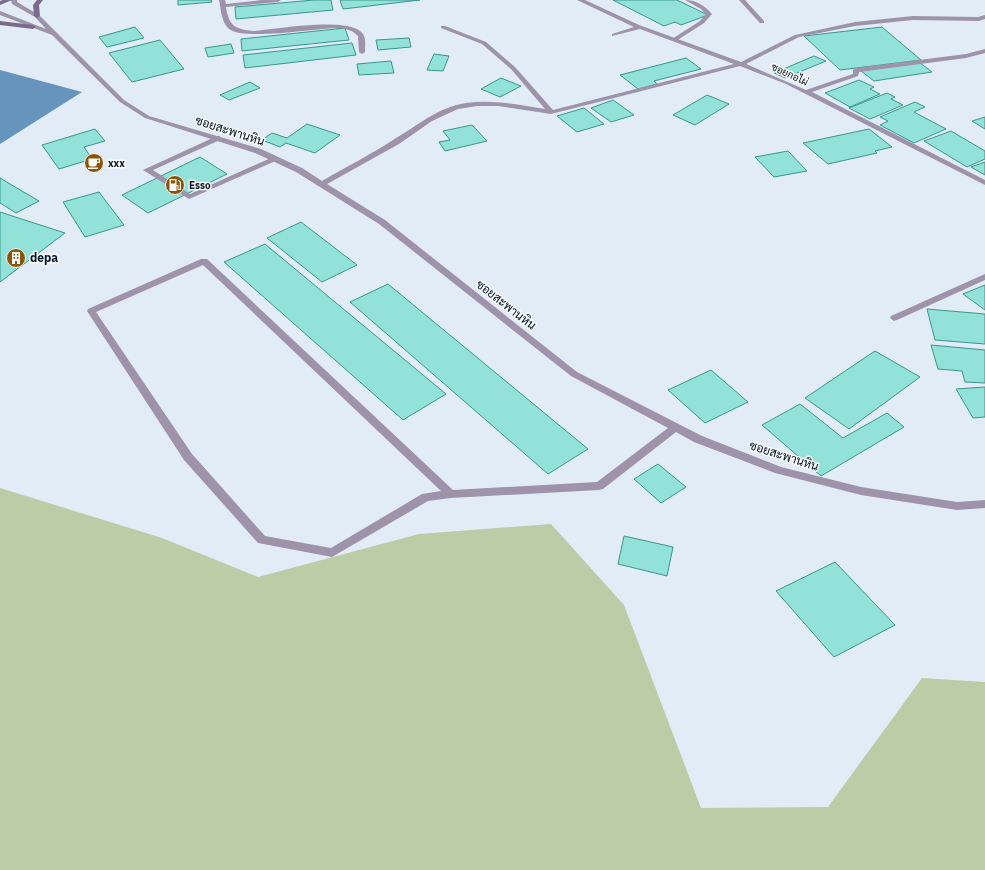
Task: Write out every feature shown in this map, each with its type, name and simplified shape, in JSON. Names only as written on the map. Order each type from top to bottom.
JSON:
[{"type":"main road","points":[[0,3],[9,0]]},
{"type":"main road","points":[[37,16],[36,5],[40,0]]},
{"type":"main road","points":[[0,24],[34,27]]},
{"type":"street","name":"ซอยสะพานหิน","points":[[14,0],[14,3],[37,16],[122,101],[147,117],[258,151],[299,170],[382,222],[574,374],[698,439],[779,470],[861,491],[957,506],[985,504]]},
{"type":"street","points":[[278,0],[223,3],[226,22],[233,30],[241,32],[319,26],[352,28],[361,36],[362,52]]},
{"type":"street","name":"ซอยกอไผ่","points":[[580,0],[640,27],[741,64],[806,92],[985,183]]},
{"type":"street","points":[[674,40],[702,22],[709,14],[703,8],[688,0]]},
{"type":"street","points":[[742,0],[762,22]]},
{"type":"street","name":"ซอยสะพานหิน","points":[[0,13],[54,34]]},
{"type":"street","points":[[322,184],[396,142],[444,111],[454,108],[466,105],[489,104],[551,112],[741,64],[797,36],[855,24],[913,18],[979,19],[985,17]]},
{"type":"street","points":[[443,27],[484,43],[512,68],[551,112]]},
{"type":"street","points":[[614,35],[640,27]]},
{"type":"street","points":[[806,92],[856,75],[856,70],[966,56],[985,51]]},
{"type":"street","points":[[217,138],[147,170],[189,197],[276,159]]},
{"type":"street","points":[[450,494],[204,261],[91,311],[188,457],[262,540],[332,553],[426,498],[450,494],[599,486],[676,427]]},
{"type":"street","points":[[894,318],[985,277]]},
{"type":"green space","points":[[0,488],[162,538],[258,577],[419,534],[551,524],[624,605],[701,808],[828,807],[922,678],[985,682],[985,870],[0,870]]},
{"type":"water","points":[[0,70],[82,92],[0,144]]},
{"type":"building","points":[[178,0],[211,0],[212,2],[178,5]]},
{"type":"building","points":[[314,0],[331,0],[333,10],[236,19],[235,7]]},
{"type":"building","points":[[340,0],[420,0],[343,9]]},
{"type":"building","points":[[613,0],[677,0],[708,15],[681,25],[675,22],[664,26]]},
{"type":"building","points":[[135,27],[144,38],[107,47],[99,37]]},
{"type":"building","points":[[882,27],[921,60],[840,70],[804,36]]},
{"type":"building","points":[[345,28],[349,40],[242,51],[241,39]]},
{"type":"building","points":[[409,38],[411,47],[378,50],[376,40]]},
{"type":"building","points":[[160,40],[184,69],[132,82],[109,53]]},
{"type":"building","points":[[352,43],[356,55],[245,68],[243,55]]},
{"type":"building","points":[[231,44],[234,53],[208,57],[205,48]]},
{"type":"building","points":[[434,54],[449,56],[443,71],[427,70]]},
{"type":"building","points":[[814,56],[826,61],[785,78],[774,73]]},
{"type":"building","points":[[686,58],[701,69],[654,81],[657,84],[638,89],[620,75]]},
{"type":"building","points":[[391,61],[394,73],[359,75],[357,64]]},
{"type":"building","points":[[919,62],[932,72],[874,81],[861,71]]},
{"type":"building","points":[[501,78],[521,86],[500,97],[481,89]]},
{"type":"building","points":[[859,80],[874,87],[870,89],[880,94],[850,107],[825,93]]},
{"type":"building","points":[[250,82],[260,88],[229,100],[220,95]]},
{"type":"building","points":[[887,93],[895,97],[891,99],[903,105],[870,119],[849,108]]},
{"type":"building","points":[[707,95],[729,104],[695,125],[673,115]]},
{"type":"building","points":[[613,100],[634,115],[611,122],[591,108]]},
{"type":"building","points":[[915,102],[925,107],[914,112],[946,129],[914,143],[880,125],[888,121],[880,117]]},
{"type":"building","points":[[584,108],[604,124],[577,132],[557,116]]},
{"type":"building","points":[[985,117],[985,129],[972,121]]},
{"type":"building","points":[[307,124],[340,135],[315,153],[286,143],[280,147],[262,140],[272,133],[287,138]]},
{"type":"building","points":[[472,125],[487,141],[445,151],[439,142],[450,140],[443,131]]},
{"type":"building","points":[[95,129],[105,141],[84,147],[92,159],[59,169],[42,145]]},
{"type":"building","points":[[869,129],[892,147],[875,151],[877,153],[828,164],[803,143]]},
{"type":"building","points":[[951,131],[985,151],[985,159],[967,167],[924,141]]},
{"type":"building","points":[[788,151],[807,171],[774,177],[755,157]]},
{"type":"building","name":"Esso","points":[[200,157],[227,174],[148,213],[122,195]]},
{"type":"building","points":[[985,162],[985,175],[971,167]]},
{"type":"building","points":[[0,178],[39,201],[16,213],[0,203]]},
{"type":"building","points":[[99,192],[124,225],[85,237],[63,202]]},
{"type":"building","name":"depa","points":[[0,212],[65,233],[0,282]]},
{"type":"building","points":[[301,222],[357,265],[322,282],[267,238]]},
{"type":"building","points":[[265,244],[446,394],[403,420],[224,262]]},
{"type":"building","points":[[388,284],[588,449],[548,474],[350,302]]},
{"type":"building","points":[[985,285],[985,310],[963,294]]},
{"type":"building","points":[[927,309],[985,314],[985,344],[935,340]]},
{"type":"building","points":[[931,345],[985,350],[985,383],[965,382],[962,371],[938,369]]},
{"type":"building","points":[[875,351],[920,377],[849,429],[805,398]]},
{"type":"building","points":[[711,370],[748,402],[705,423],[668,390]]},
{"type":"building","points":[[985,387],[985,417],[973,418],[956,389]]},
{"type":"building","points":[[800,404],[843,438],[887,413],[904,427],[821,476],[762,425]]},
{"type":"building","points":[[658,464],[686,487],[661,503],[634,479]]},
{"type":"building","points":[[624,536],[673,547],[667,576],[618,564]]},
{"type":"building","points":[[835,562],[895,625],[834,657],[776,591]]},
{"type":"place","name":"xxx","points":[[94,163]]},
{"type":"place","name":"Esso","points":[[175,185]]},
{"type":"place","name":"depa","points":[[16,258]]}]
